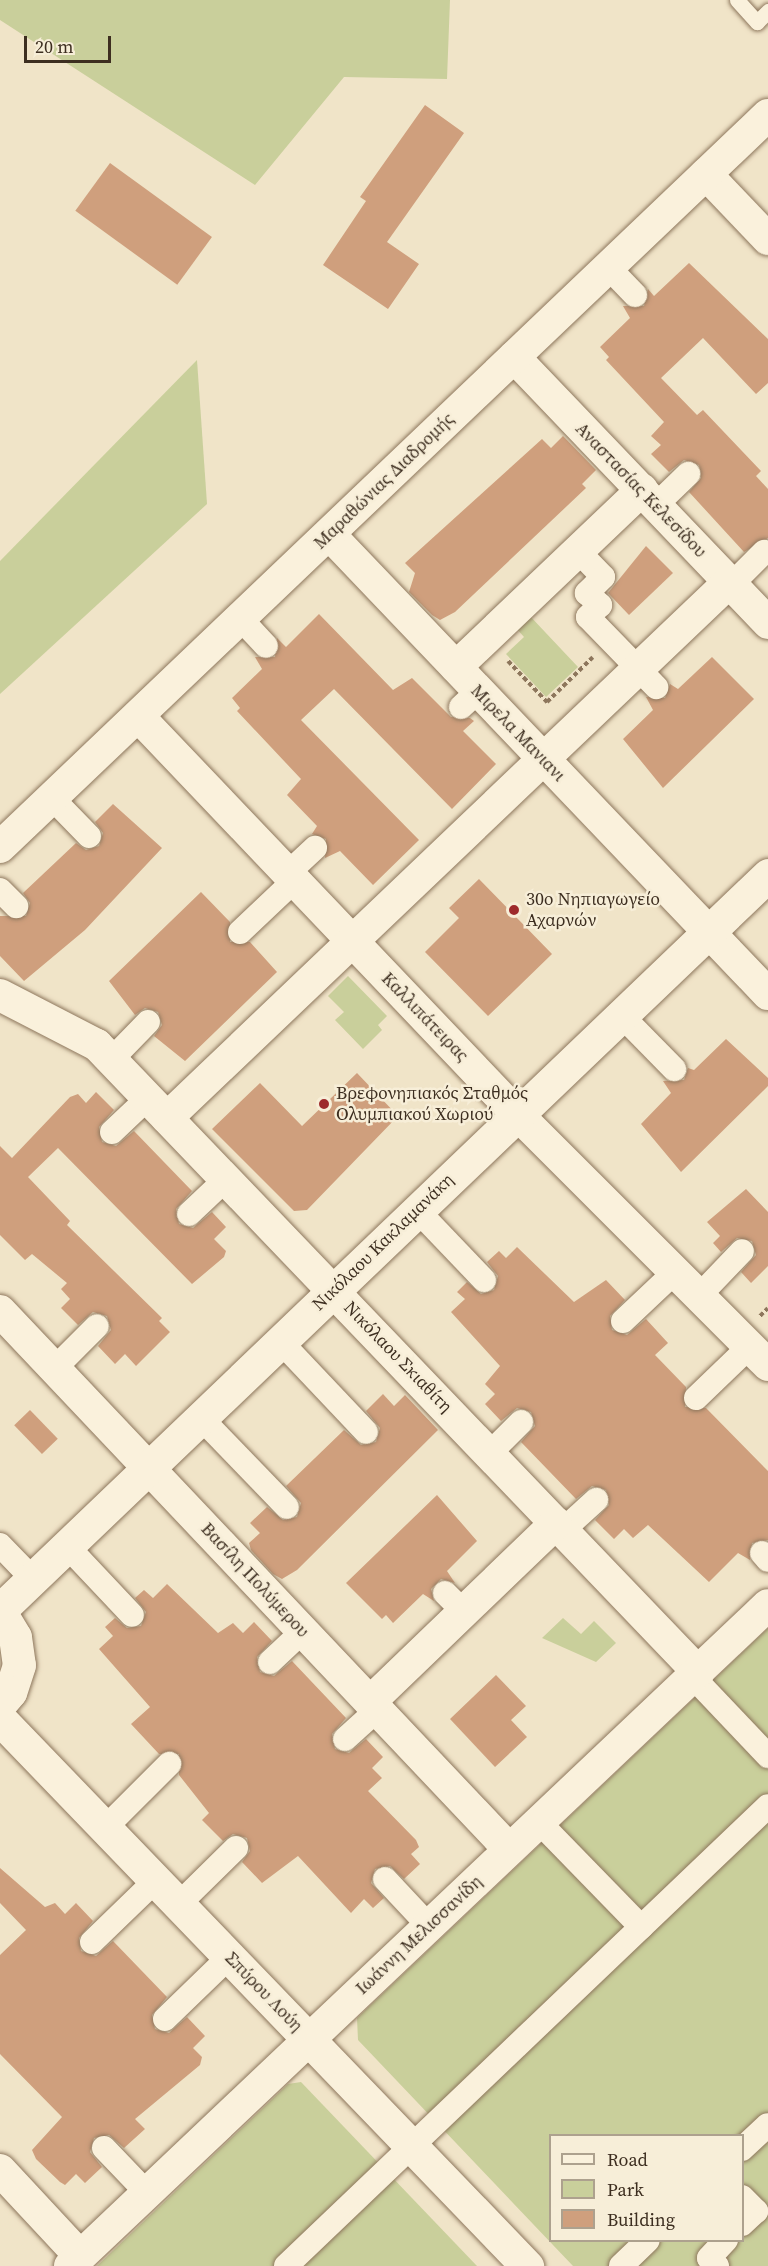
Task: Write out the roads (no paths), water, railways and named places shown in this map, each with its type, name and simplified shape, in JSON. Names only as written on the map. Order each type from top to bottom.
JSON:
[{"type":"street","name":"Μαραθώνιας Διαδρομής","points":[[0,847],[768,115]]},
{"type":"street","points":[[706,174],[768,238]]},
{"type":"street","points":[[608,267],[635,295]]},
{"type":"street","name":"Αναστασίας Κελεσίδου","points":[[514,357],[768,623]]},
{"type":"street","points":[[456,667],[578,551],[649,498],[688,474]]},
{"type":"street","name":"Μιρελα Μανιανι","points":[[329,534],[456,667],[469,699],[543,759],[768,994]]},
{"type":"street","points":[[578,551],[603,577],[587,593],[600,605],[588,617],[647,678]]},
{"type":"street","points":[[112,1132],[157,1108],[352,941],[543,759],[647,678],[730,583],[764,552]]},
{"type":"street","points":[[240,618],[267,646]]},
{"type":"street","name":"Καλλιπάτειρας","points":[[138,716],[518,1114],[759,1356]]},
{"type":"street","points":[[52,798],[89,836]]},
{"type":"street","points":[[240,932],[292,877],[315,848]]},
{"type":"street","name":"Νικόλαου Κακλαμανάκη","points":[[0,1611],[148,1466],[708,932],[766,882]]},
{"type":"street","name":"Νικόλαου Σκιαθίτη","points":[[0,994],[97,1045],[490,1453],[696,1675]]},
{"type":"street","points":[[621,1015],[674,1069]]},
{"type":"street","points":[[111,1060],[148,1022]]},
{"type":"street","points":[[189,1214],[226,1179]]},
{"type":"street","points":[[417,1210],[484,1280]]},
{"type":"street","points":[[699,1296],[742,1251]]},
{"type":"street","points":[[623,1321],[675,1272]]},
{"type":"street","name":"Βασίλη Πολύμερου","points":[[0,1311],[509,1850]]},
{"type":"street","points":[[55,1368],[97,1326]]},
{"type":"street","points":[[280,1341],[366,1432]]},
{"type":"street","points":[[696,1398],[759,1356]]},
{"type":"street","points":[[200,1417],[286,1507]]},
{"type":"street","points":[[490,1453],[521,1422]]},
{"type":"street","points":[[345,1739],[454,1602],[596,1500]]},
{"type":"street","points":[[0,1545],[32,1578]]},
{"type":"street","points":[[66,1545],[132,1615]]},
{"type":"street","name":"Ιωάννη Μελισσανίδη","points":[[84,2260],[147,2193],[768,1605]]},
{"type":"street","points":[[0,1611],[15,1636],[19,1665],[0,1704]]},
{"type":"street","points":[[270,1662],[303,1631]]},
{"type":"street","points":[[696,1675],[768,1756]]},
{"type":"street","name":"Σπύρου Λούη","points":[[0,1719],[527,2266]]},
{"type":"street","points":[[105,1828],[169,1764]]},
{"type":"street","points":[[286,2266],[768,1806]]},
{"type":"street","points":[[538,1821],[641,1927]]},
{"type":"street","points":[[178,1904],[236,1848]]},
{"type":"street","points":[[385,1879],[429,1926]]},
{"type":"street","points":[[92,1942],[156,1880]]},
{"type":"street","points":[[165,2019],[229,1957]]},
{"type":"street","points":[[744,2147],[768,2125]]},
{"type":"street","points":[[104,2148],[147,2193]]},
{"type":"street","points":[[0,2170],[84,2260]]},
{"type":"street","points":[[744,2199],[756,2211],[744,2222]]},
{"type":"street","points":[[621,2266],[647,2242]]},
{"type":"street","points":[[717,2266],[709,2258],[725,2242]]},
{"type":"lane","points":[[737,0],[757,22],[768,11]]},
{"type":"place","name":"30ο Νηπιαγωγείο Αχαρνών","points":[[514,910]]},
{"type":"place","name":"Βρεφονηπιακός Σταθμός Ολυμπιακού Χωριού","points":[[324,1104]]}]
